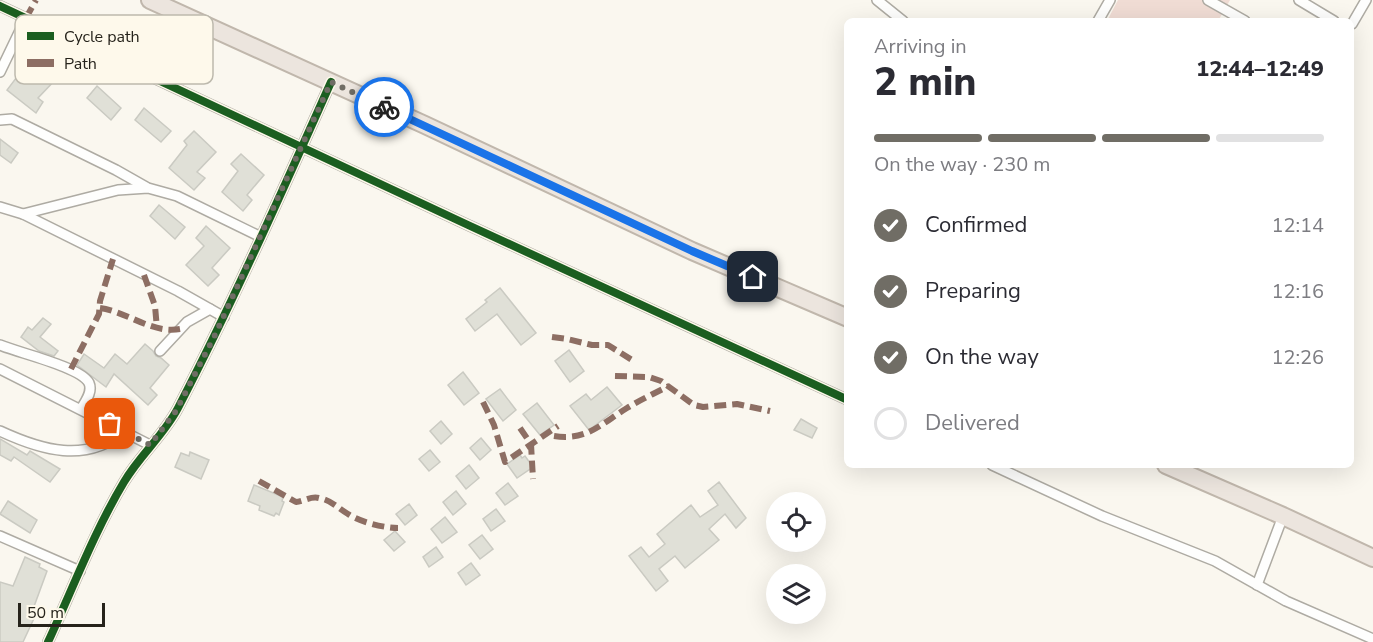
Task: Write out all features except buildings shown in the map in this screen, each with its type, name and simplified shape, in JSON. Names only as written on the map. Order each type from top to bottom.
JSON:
[{"type":"highway","points":[[150,0],[183,15]]},
{"type":"highway","points":[[213,29],[692,251],[844,316]]},
{"type":"highway","points":[[1173,468],[1373,558]]},
{"type":"street","points":[[877,0],[899,18]]},
{"type":"street","points":[[1100,18],[1110,0]]},
{"type":"street","points":[[1208,0],[1240,18]]},
{"type":"street","points":[[1299,0],[1329,18]]},
{"type":"street","points":[[1354,21],[1366,0]]},
{"type":"street","points":[[0,6],[20,15]]},
{"type":"street","points":[[0,72],[15,41]]},
{"type":"street","points":[[48,642],[119,490],[134,466],[176,411],[224,317],[331,82]]},
{"type":"street","points":[[168,84],[844,398]]},
{"type":"street","points":[[0,120],[12,119],[148,188],[177,196],[261,237]]},
{"type":"street","points":[[23,214],[118,190],[148,188]]},
{"type":"street","points":[[0,207],[23,214],[224,317]]},
{"type":"street","points":[[160,351],[187,322],[210,309]]},
{"type":"street","points":[[0,345],[71,369],[82,375],[89,383],[90,391],[81,409]]},
{"type":"street","points":[[0,369],[150,445]]},
{"type":"street","points":[[0,431],[46,449],[69,452],[117,439],[125,431]]},
{"type":"street","points":[[998,468],[1102,516],[1215,561],[1286,601],[1373,639]]},
{"type":"street","points":[[1257,585],[1283,516]]},
{"type":"street","points":[[0,536],[80,571]]},
{"type":"shaded area","points":[[1118,0],[1230,0],[1220,18],[1109,18]]},
{"type":"marked path","points":[[28,15],[36,0]]},
{"type":"marked path","points":[[71,369],[99,314],[100,301],[113,259]]},
{"type":"marked path","points":[[144,275],[155,306],[157,329]]},
{"type":"marked path","points":[[100,308],[150,326],[170,330],[180,329]]},
{"type":"marked path","points":[[552,337],[592,345],[608,345],[632,360]]},
{"type":"marked path","points":[[615,376],[649,377],[661,381],[694,405],[703,407],[737,404],[770,411]]},
{"type":"marked path","points":[[554,436],[585,434],[632,405],[669,386]]},
{"type":"marked path","points":[[483,402],[494,425],[505,462],[558,426]]},
{"type":"marked path","points":[[520,428],[531,444],[533,479]]},
{"type":"marked path","points":[[259,481],[296,502],[313,498],[323,499],[359,520],[379,526],[398,528]]},
{"type":"cycle path","points":[[0,6],[19,15]]},
{"type":"cycle path","points":[[48,642],[93,540],[113,501],[130,472],[178,408],[257,246],[331,82]]},
{"type":"cycle path","points":[[167,84],[844,398]]},
{"type":"way so far","points":[[110,424],[150,445],[166,427],[224,317],[331,82],[384,107]]},
{"type":"route","points":[[384,107],[692,251],[753,277]]}]
